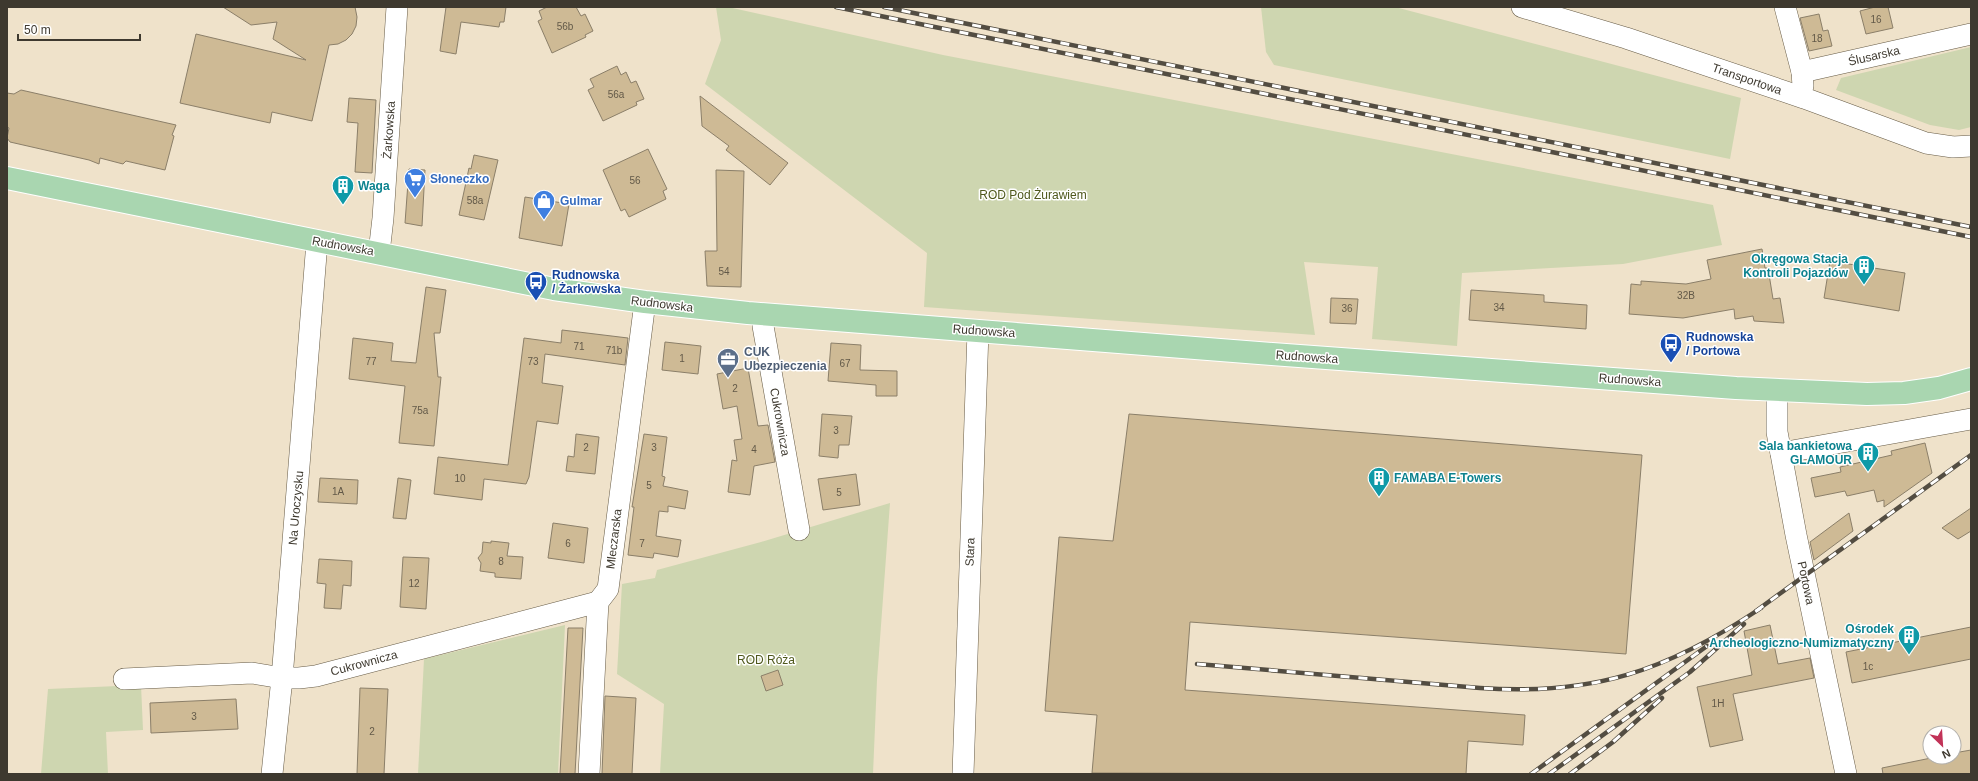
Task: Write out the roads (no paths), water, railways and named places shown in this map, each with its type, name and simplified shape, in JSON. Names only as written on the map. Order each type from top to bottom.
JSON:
[{"type":"main road","name":"Rudnowska","points":[[7,178],[554,289],[645,302],[764,314],[1280,355],[1777,390],[1867,394],[1904,393],[1939,388],[1971,379]]},
{"type":"street","name":"Żarkowska","points":[[379,253],[384,218],[397,7]]},
{"type":"street","name":"Transportowa","points":[[1522,7],[1626,38],[1804,98],[1926,143],[1953,147],[1971,146]]},
{"type":"street","points":[[1785,7],[1802,72],[1804,98]]},
{"type":"street","name":"Ślusarska","points":[[1802,72],[1971,34]]},
{"type":"street","name":"Na Uroczysku","points":[[272,774],[282,678],[317,242]]},
{"type":"street","name":"Mleczarska","points":[[589,774],[598,602],[608,589],[645,302]]},
{"type":"street","name":"Cukrownicza","points":[[764,314],[763,326],[799,530]]},
{"type":"street","name":"Stara","points":[[962,774],[978,331]]},
{"type":"street","name":"Portowa","points":[[1777,390],[1777,432],[1796,535],[1846,774]]},
{"type":"street","points":[[1781,453],[1971,419]]},
{"type":"street","name":"Cukrownicza","points":[[124,679],[252,673],[282,678],[316,676],[598,602]]},
{"type":"railway","points":[[836,7],[1971,237]]},
{"type":"railway","points":[[884,7],[1971,227]]},
{"type":"railway","points":[[1756,611],[1971,455]]},
{"type":"railway","points":[[1197,664],[1480,688],[1558,688],[1594,683],[1628,675],[1661,663],[1727,630],[1761,608]]},
{"type":"railway","points":[[1549,774],[1690,672],[1744,624]]},
{"type":"railway","points":[[1531,774],[1707,646]]},
{"type":"railway","points":[[1570,774],[1613,742],[1662,698]]},
{"type":"place","name":"Słoneczko","points":[[415,198]]},
{"type":"place","name":"Waga","points":[[343,206]]},
{"type":"place","name":"Gulmar","points":[[544,220]]},
{"type":"place","name":"Okręgowa Stacja Kontroli Pojazdów","points":[[1864,286]]},
{"type":"place","name":"Rudnowska / Żarkowska","points":[[536,302]]},
{"type":"place","name":"Rudnowska / Portowa","points":[[1671,364]]},
{"type":"place","name":"CUK Ubezpieczenia","points":[[728,378]]},
{"type":"place","name":"Sala bankietowa GLAMOUR","points":[[1868,472]]},
{"type":"place","name":"FAMABA E-Towers","points":[[1379,498]]},
{"type":"place","name":"Ośrodek Archeologiczno-Numizmatyczny","points":[[1909,656]]},
{"type":"park label","name":"ROD Pod Żurawiem","points":[[1033,195]]},
{"type":"park label","name":"ROD Róża","points":[[766,660]]}]
